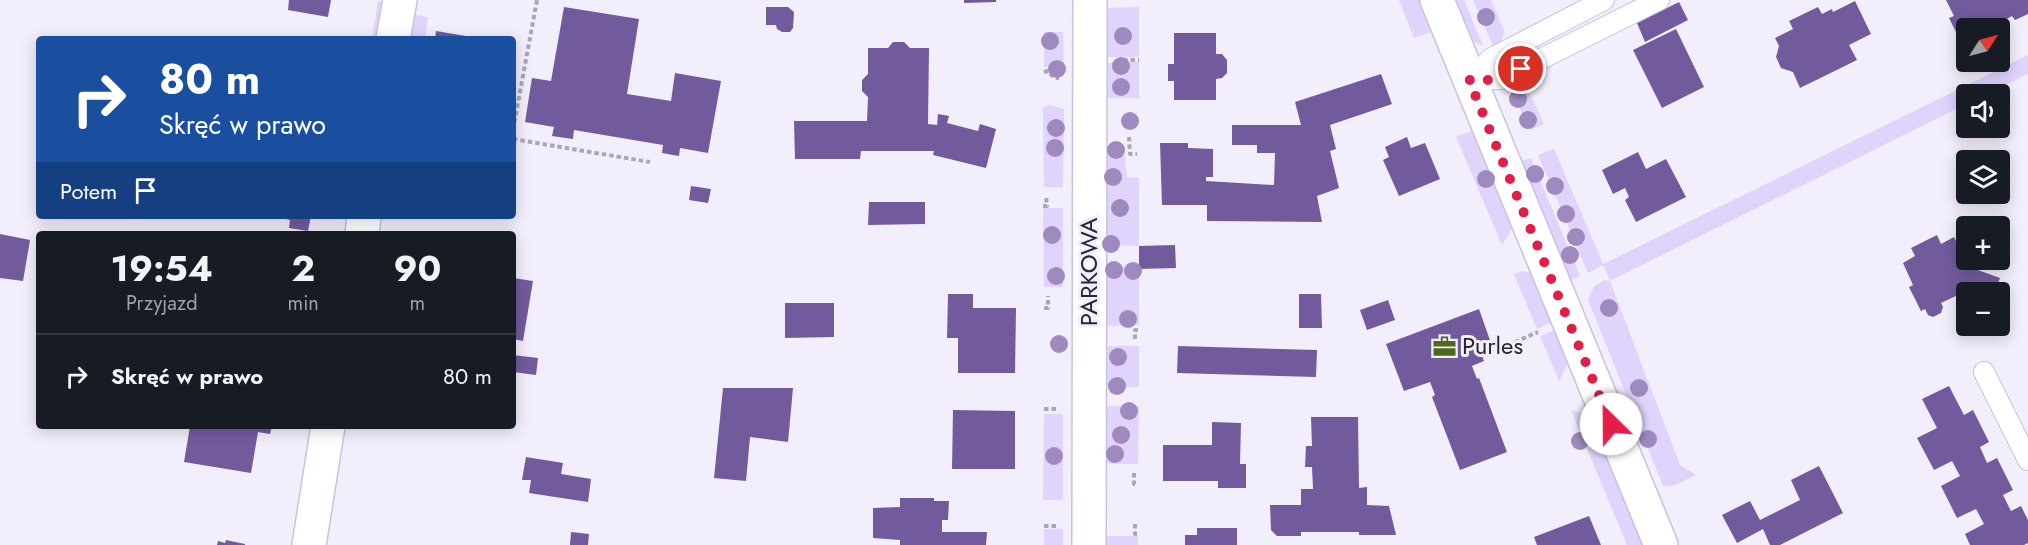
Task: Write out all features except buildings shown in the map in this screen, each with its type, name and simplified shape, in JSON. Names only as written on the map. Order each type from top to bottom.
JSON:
[{"type":"street","points":[[394,36],[400,0]]},
{"type":"street","name":"PARKOWA","points":[[1089,0],[1089,545]]},
{"type":"street","points":[[1437,0],[1661,545]]},
{"type":"street","points":[[309,545],[328,429]]},
{"type":"lane","points":[[1469,80],[1492,58],[1604,0]]},
{"type":"lane","points":[[1469,80],[1501,80],[1659,0]]},
{"type":"lane","points":[[1984,372],[2028,460]]},
{"type":"path","points":[[516,114],[537,0]]},
{"type":"path","points":[[1129,137],[1130,154],[1137,154]]},
{"type":"path","points":[[516,140],[650,162]]},
{"type":"path","points":[[1043,206],[1047,206],[1046,196]]},
{"type":"path","points":[[1044,308],[1048,308],[1048,296]]},
{"type":"path","points":[[1135,339],[1135,330],[1139,330]]},
{"type":"path","points":[[1508,345],[1538,332]]},
{"type":"path","points":[[1134,473],[1134,484],[1138,484]]},
{"type":"path","points":[[1135,524],[1135,534],[1138,534]]},
{"type":"shaded area","points":[[1399,0],[1419,0],[1432,32],[1414,38]]},
{"type":"shaded area","points":[[1453,0],[1464,0],[1483,46],[1471,40]]},
{"type":"shaded area","points":[[1473,0],[1491,0],[1505,32],[1500,42],[1493,46]]},
{"type":"shaded area","points":[[378,1],[391,3],[386,36],[372,36]]},
{"type":"shaded area","points":[[1139,7],[1139,57],[1103,57],[1102,12],[1108,8]]},
{"type":"shaded area","points":[[415,15],[428,17],[425,36],[412,36]]},
{"type":"shaded area","points":[[1044,32],[1063,32],[1064,73],[1055,74],[1052,66],[1044,67]]},
{"type":"shaded area","points":[[2028,55],[2028,74],[2008,84],[1969,84],[1993,72],[2010,72],[2010,64]]},
{"type":"shaded area","points":[[1139,62],[1139,98],[1108,98],[1102,94],[1103,63]]},
{"type":"shaded area","points":[[1523,79],[1544,124],[1530,130],[1510,87]]},
{"type":"shaded area","points":[[1956,90],[1956,109],[1610,281],[1603,265],[1588,273],[1538,155],[1554,149],[1603,264]]},
{"type":"shaded area","points":[[1050,105],[1064,109],[1063,187],[1044,187],[1043,107]]},
{"type":"shaded area","points":[[1472,131],[1513,227],[1502,245],[1456,137]]},
{"type":"shaded area","points":[[1109,146],[1124,146],[1127,177],[1139,178],[1139,246],[1108,245],[1102,238],[1102,150]]},
{"type":"shaded area","points":[[1531,158],[1580,276],[1569,281],[1520,162]]},
{"type":"shaded area","points":[[1043,208],[1063,208],[1063,287],[1044,287]]},
{"type":"shaded area","points":[[1108,267],[1139,267],[1139,325],[1108,326],[1103,320],[1102,273]]},
{"type":"shaded area","points":[[1522,271],[1532,273],[1552,322],[1537,329],[1514,274]]},
{"type":"shaded area","points":[[1605,280],[1610,281],[1680,465],[1696,475],[1673,486],[1663,486],[1588,300],[1594,286]]},
{"type":"shaded area","points":[[1555,330],[1568,363],[1559,381],[1540,336]]},
{"type":"shaded area","points":[[1109,346],[1139,346],[1139,387],[1109,387],[1102,382],[1103,351]]},
{"type":"shaded area","points":[[1109,406],[1139,406],[1138,464],[1109,464],[1102,458],[1102,413]]},
{"type":"shaded area","points":[[1571,410],[1583,414],[1594,426],[1643,545],[1627,545]]},
{"type":"shaded area","points":[[1044,414],[1063,414],[1063,500],[1043,500]]},
{"type":"shaded area","points":[[1044,529],[1063,529],[1063,545],[1044,545]]},
{"type":"shaded area","points":[[1109,536],[1138,536],[1138,545],[1103,545],[1103,540]]},
{"type":"place","name":"Purles","points":[[1444,346]]},
{"type":"route","points":[[1521,69],[1501,80],[1469,80],[1611,424]]}]
